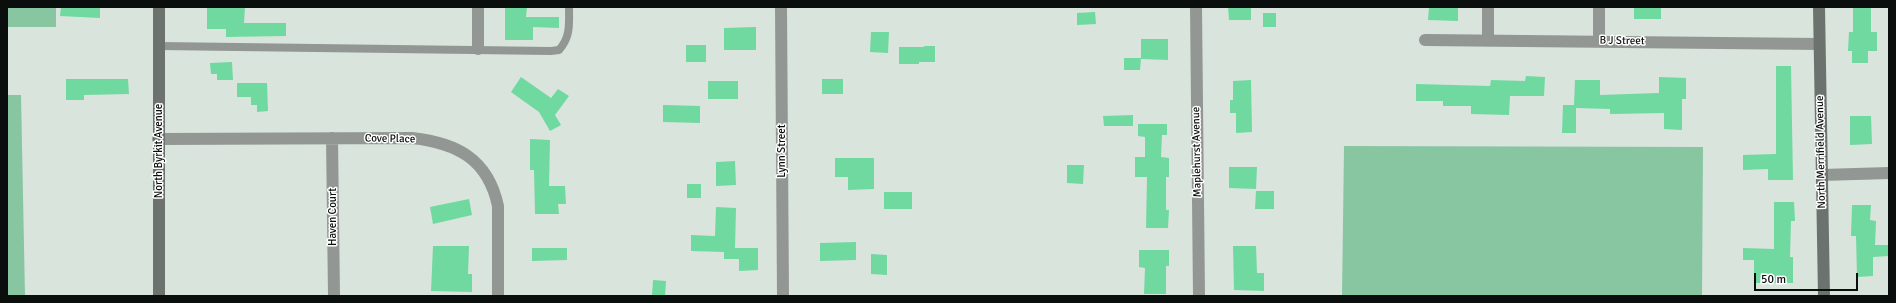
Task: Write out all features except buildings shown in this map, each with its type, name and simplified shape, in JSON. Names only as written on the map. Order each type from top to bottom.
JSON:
[{"type":"street","name":"North Byrkit Avenue","points":[[159,296],[158,139],[160,7]]},
{"type":"street","points":[[478,7],[478,50]]},
{"type":"street","name":"Lynn Street","points":[[781,7],[783,296]]},
{"type":"street","name":"Maplehurst Avenue","points":[[1196,7],[1199,296]]},
{"type":"street","points":[[1488,7],[1488,40]]},
{"type":"street","points":[[1599,7],[1599,41]]},
{"type":"street","name":"North Merrifield Avenue","points":[[1819,7],[1824,296]]},
{"type":"street","name":"B J Street","points":[[1425,40],[1820,44]]},
{"type":"street","name":"Haven Court","points":[[332,138],[334,296]]},
{"type":"street","name":"Cove Place","points":[[158,139],[412,138],[428,140],[457,149],[477,163],[488,177],[495,194],[498,206],[498,296]]},
{"type":"street","points":[[1822,175],[1889,173]]},
{"type":"lane","points":[[159,46],[559,50],[565,43],[569,31],[569,7]]},
{"type":"green space","points":[[7,7],[56,7],[56,27],[7,27]]},
{"type":"green space","points":[[7,95],[21,95],[25,296],[7,296]]},
{"type":"green space","points":[[1344,146],[1703,147],[1702,296],[1342,296]]}]
